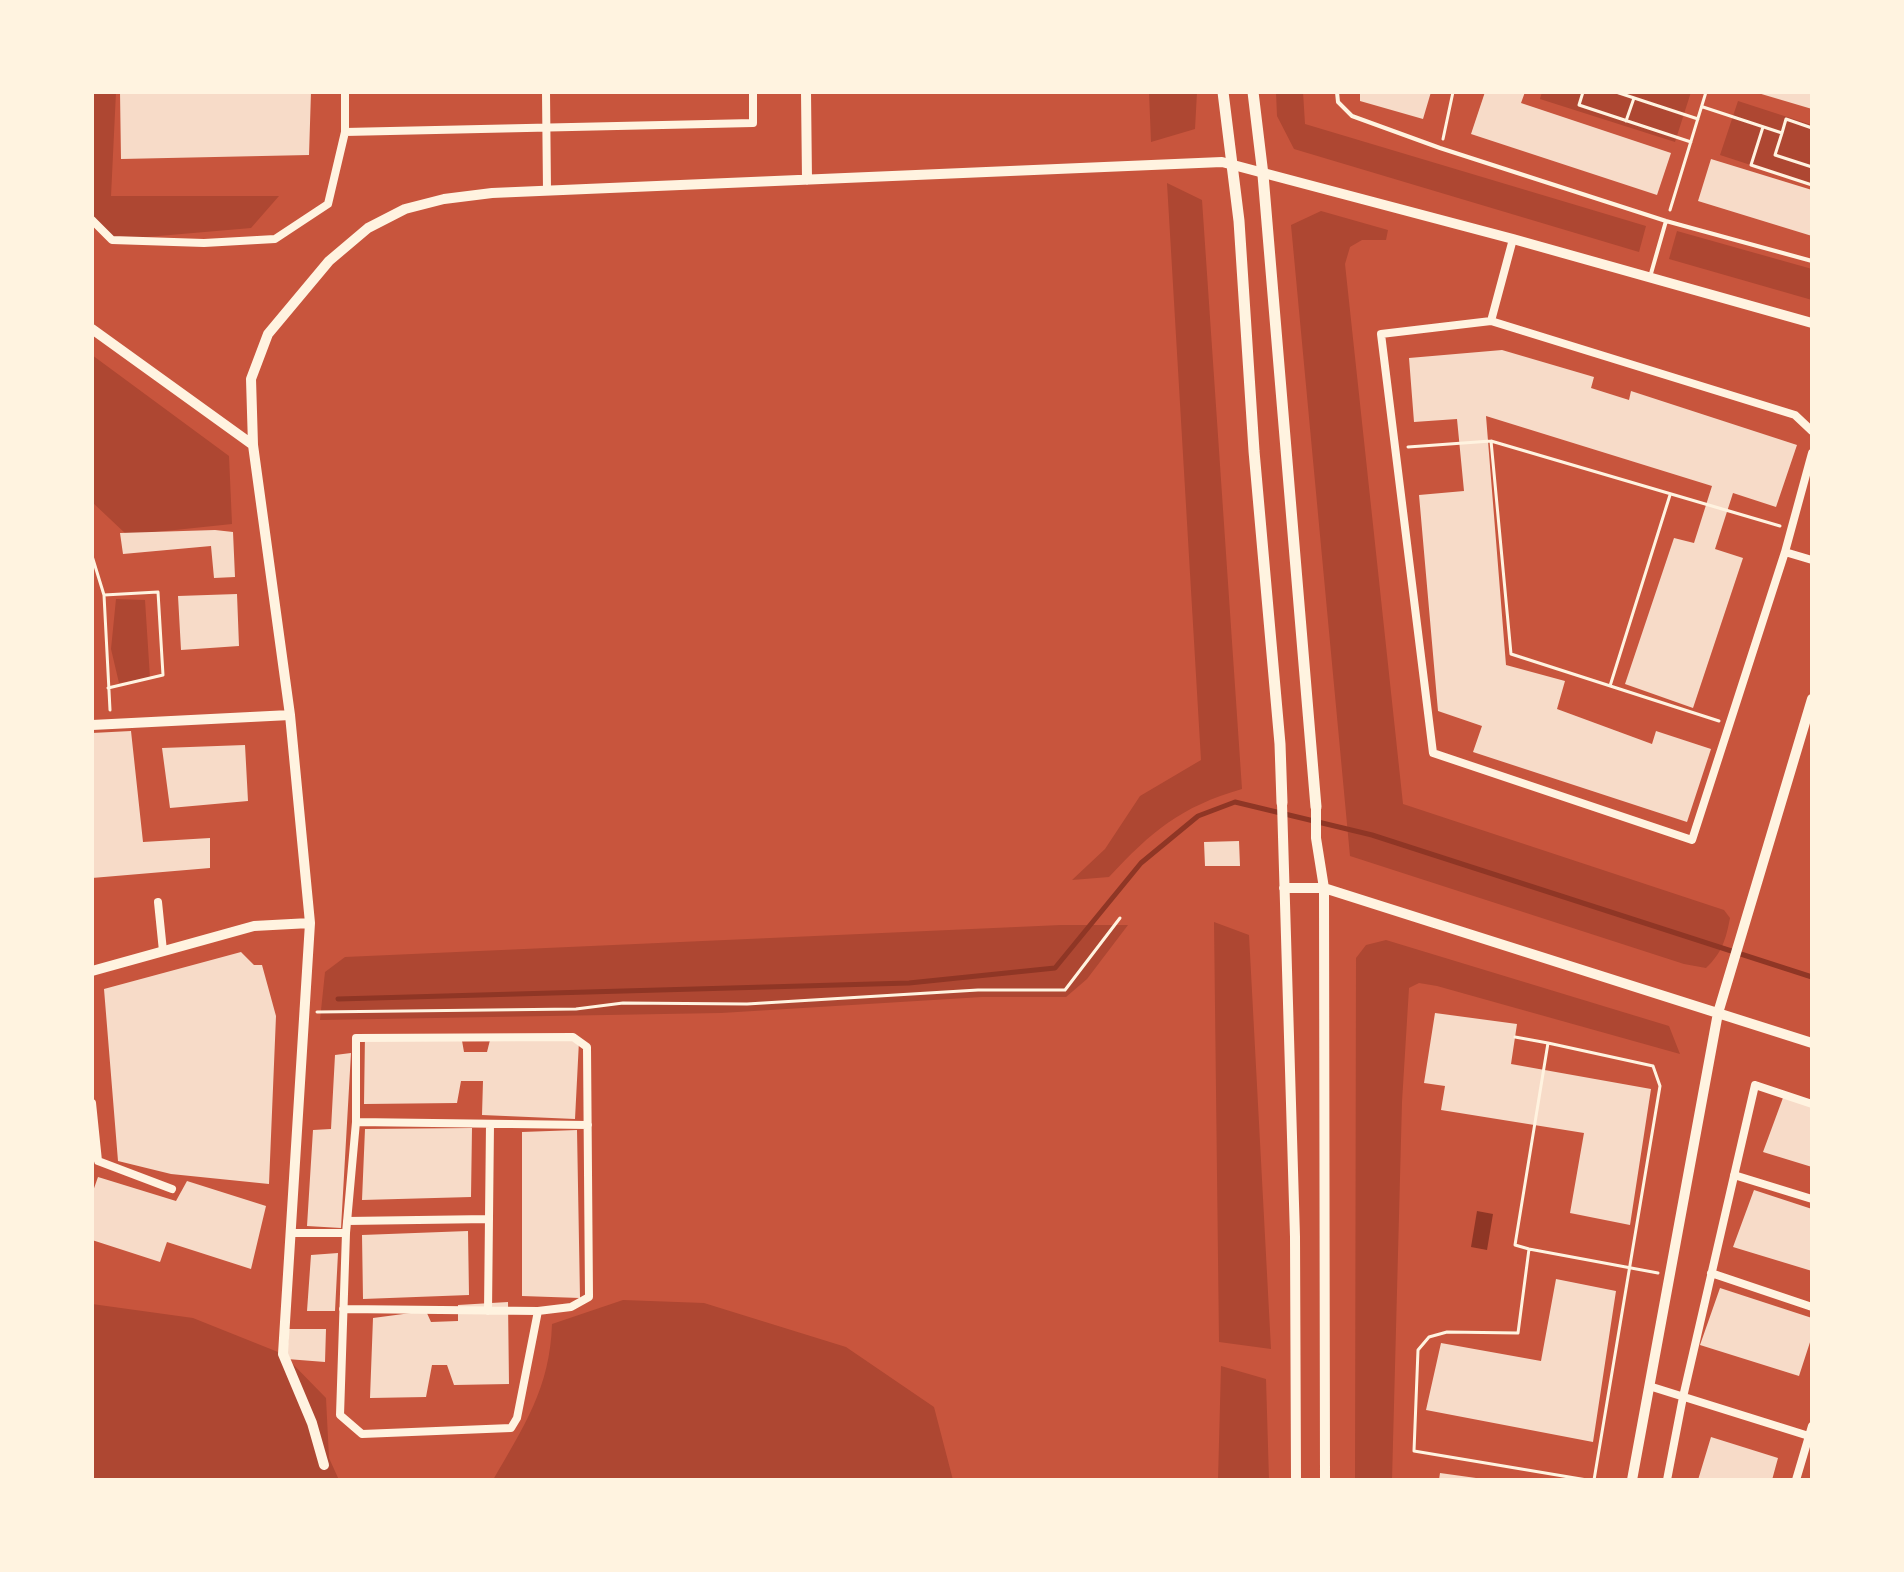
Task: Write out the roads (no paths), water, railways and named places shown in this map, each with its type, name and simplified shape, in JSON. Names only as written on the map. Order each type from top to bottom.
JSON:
[{"type":"main road","points":[[1223,92],[1232,166],[1279,728],[1282,803]]},
{"type":"main road","points":[[1253,92],[1263,175],[1316,807]]},
{"type":"street","points":[[92,220],[112,240],[204,243],[275,239],[328,204],[345,132],[345,92]]},
{"type":"street","points":[[546,92],[547,191]]},
{"type":"street","points":[[345,132],[753,123],[753,92]]},
{"type":"street","points":[[806,92],[807,180]]},
{"type":"street","points":[[324,1465],[312,1423],[283,1354],[310,923],[290,715],[253,445],[251,379],[268,334],[329,261],[368,228],[405,209],[444,199],[547,191],[1222,162],[1812,323]]},
{"type":"street","points":[[1491,321],[1513,239]]},
{"type":"street","points":[[1812,431],[1795,415],[1491,321],[1381,334],[1433,753],[1692,840],[1785,552],[1812,453]]},
{"type":"street","points":[[92,329],[253,445]]},
{"type":"street","points":[[1785,552],[1812,560]]},
{"type":"street","points":[[1632,1480],[1718,1013],[1812,699]]},
{"type":"street","points":[[92,725],[290,715]]},
{"type":"street","points":[[1282,803],[1295,1237],[1296,1480]]},
{"type":"street","points":[[1316,807],[1316,838],[1324,888],[1325,1480]]},
{"type":"street","points":[[1284,888],[1324,888],[1812,1043]]},
{"type":"street","points":[[158,902],[163,951]]},
{"type":"street","points":[[92,971],[254,926],[310,923]]},
{"type":"street","points":[[343,1309],[538,1311],[571,1307],[589,1297],[587,1047],[573,1037],[356,1038],[356,1122],[346,1233],[343,1309],[340,1415],[362,1434],[511,1428],[517,1418],[538,1311]]},
{"type":"street","points":[[1667,1480],[1683,1397],[1755,1085],[1812,1104]]},
{"type":"street","points":[[92,1103],[98,1161],[172,1189]]},
{"type":"street","points":[[356,1122],[588,1125]]},
{"type":"street","points":[[488,1311],[490,1124]]},
{"type":"street","points":[[1734,1175],[1812,1199]]},
{"type":"street","points":[[347,1221],[489,1219]]},
{"type":"street","points":[[291,1233],[346,1233]]},
{"type":"street","points":[[1711,1273],[1812,1307]]},
{"type":"street","points":[[1649,1386],[1811,1433],[1796,1480]]},
{"type":"lane","points":[[1337,92],[1338,102],[1352,116],[1440,148],[1666,221],[1812,261]]},
{"type":"lane","points":[[1650,277],[1666,221]]},
{"type":"waterway","points":[[338,999],[909,983],[1055,968],[1141,863],[1198,816],[1235,802],[1372,835],[1812,977]]}]
